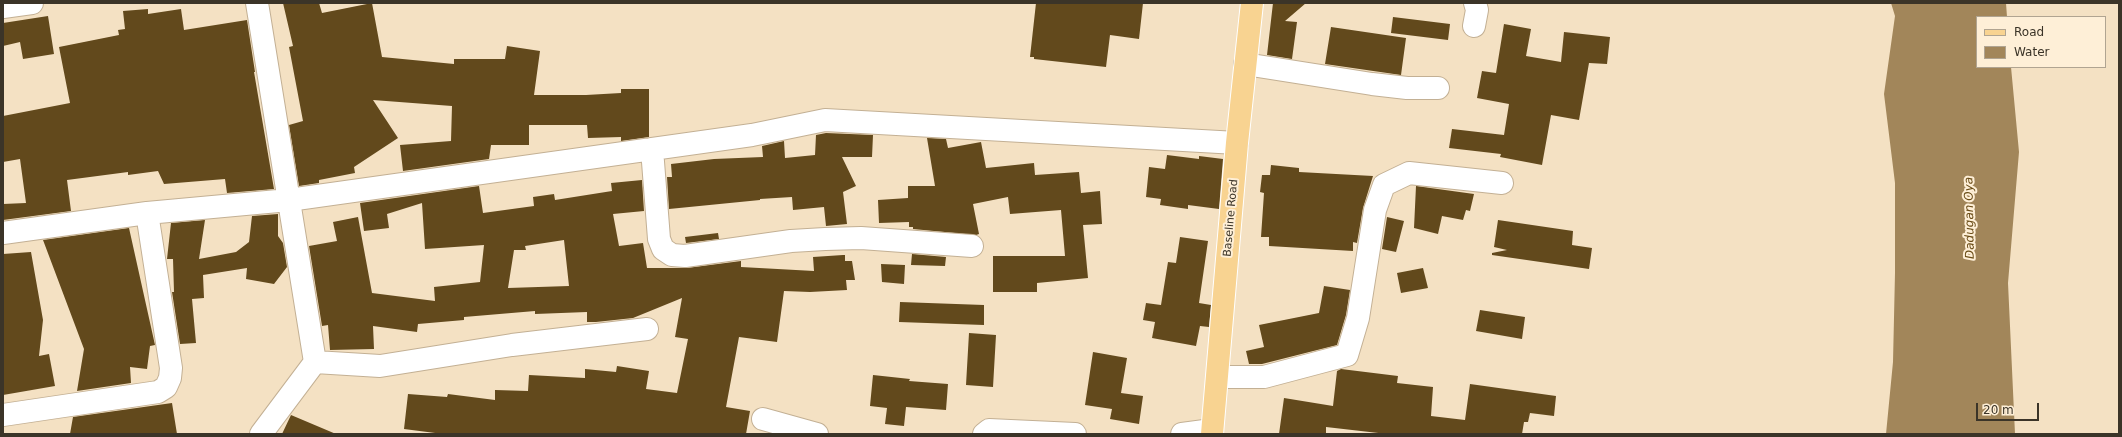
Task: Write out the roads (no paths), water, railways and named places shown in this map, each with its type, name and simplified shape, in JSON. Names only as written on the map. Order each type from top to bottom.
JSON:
[{"type":"main road","name":"Baseline Road","points":[[1212,432],[1218,377],[1237,143],[1252,3]]},
{"type":"street","points":[[3,7],[32,3]]},
{"type":"street","points":[[257,3],[315,362],[261,434]]},
{"type":"street","points":[[1474,26],[1476,10],[1475,3]]},
{"type":"street","points":[[1245,64],[1372,84],[1407,88],[1438,88]]},
{"type":"street","points":[[3,233],[147,213],[289,200],[752,135],[825,120],[1237,143]]},
{"type":"street","points":[[652,149],[659,239],[663,249],[672,255],[685,256],[791,241],[825,238],[860,238],[972,246]]},
{"type":"street","points":[[1218,377],[1264,377],[1347,355],[1358,318],[1375,210],[1384,185],[1409,173],[1502,183]]},
{"type":"street","points":[[3,415],[158,392],[166,387],[170,378],[171,368],[147,213]]},
{"type":"street","points":[[315,362],[380,366],[512,346],[647,328]]},
{"type":"street","points":[[763,419],[817,434]]},
{"type":"street","points":[[984,434],[989,430],[1075,434]]},
{"type":"street","points":[[1182,434],[1212,432]]},
{"type":"water","name":"Dadugan Oya","points":[[1891,3],[2006,3],[2007,16],[1976,16],[1976,68],[2011,68],[2019,152],[2008,283],[2015,434],[1886,434],[1893,362],[1895,183],[1884,94],[1895,16]]}]
